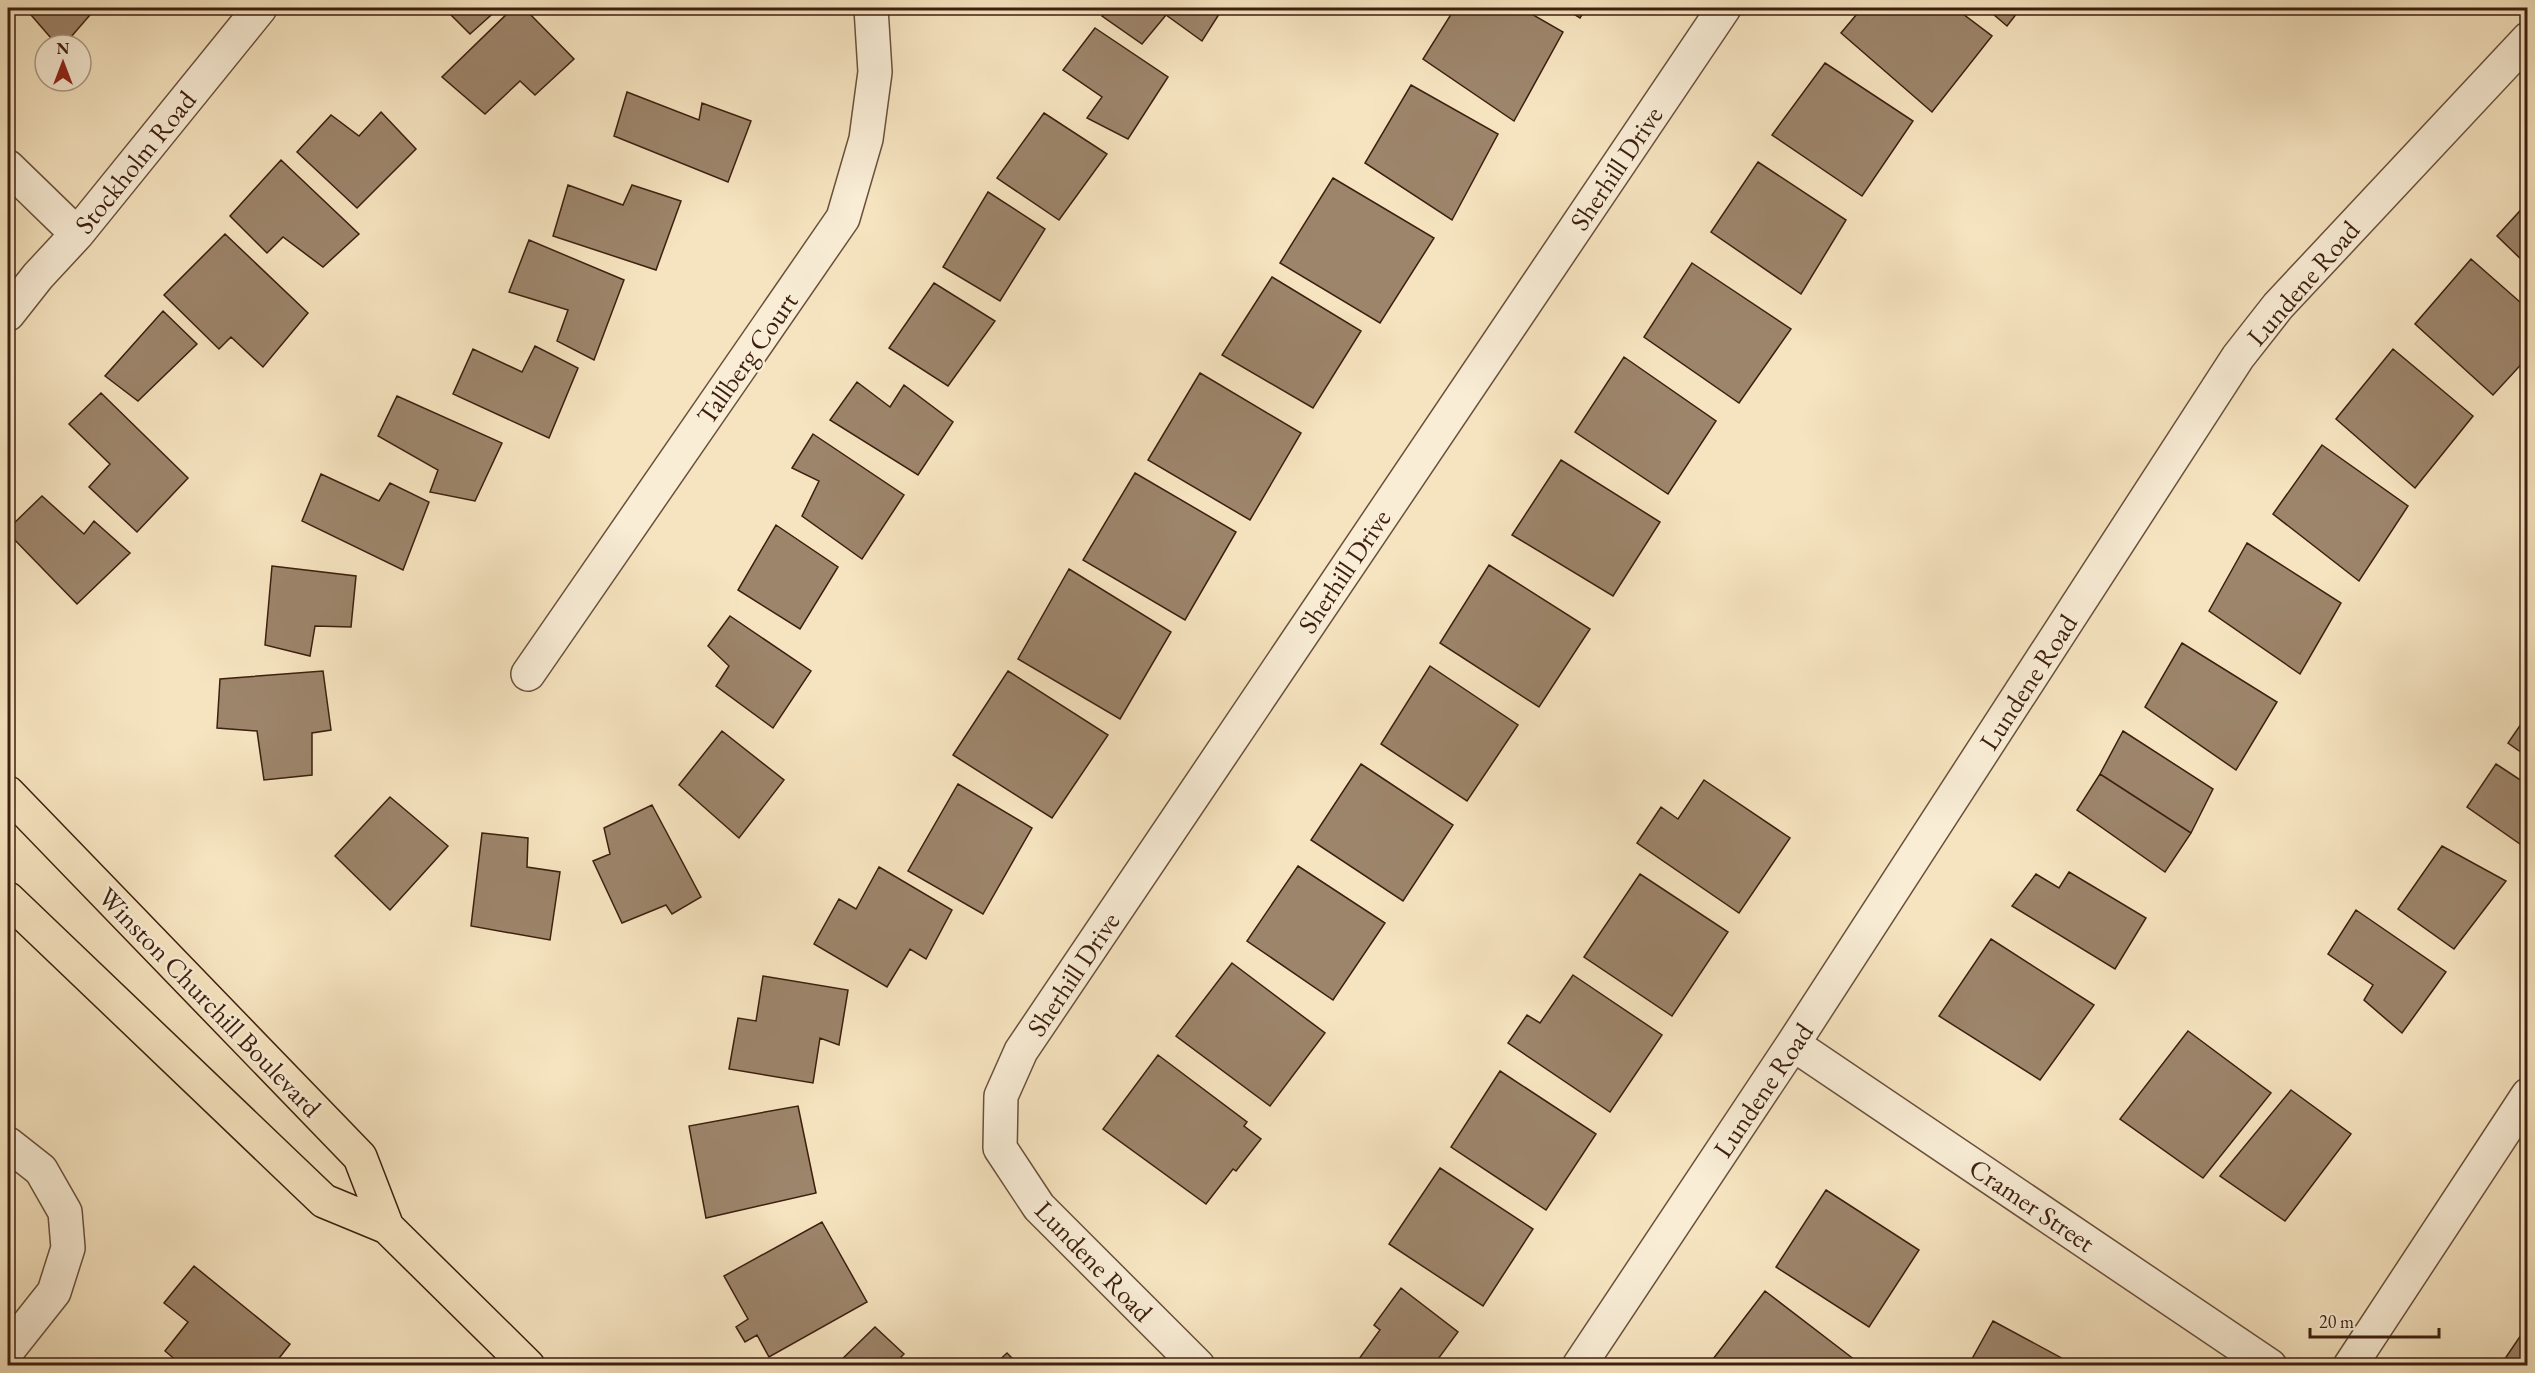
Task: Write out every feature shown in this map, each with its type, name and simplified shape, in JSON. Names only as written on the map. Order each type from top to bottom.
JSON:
[{"type":"main road","name":"Winston Churchill Boulevard","points":[[8,793],[360,1157],[387,1227]]},
{"type":"main road","name":"Winston Churchill Boulevard","points":[[8,898],[324,1201],[387,1227],[528,1365]]},
{"type":"street","name":"Stockholm Road","points":[[8,314],[38,276],[77,234],[260,8]]},
{"type":"street","name":"Tallberg Court","points":[[528,674],[843,218],[866,138],[875,72],[871,8]]},
{"type":"street","name":"Sherhill Drive","points":[[1000,1148],[1001,1096],[1021,1051],[1724,8]]},
{"type":"street","name":"Lundene Road","points":[[1579,1365],[1793,1044],[2238,357],[2278,306],[2528,39]]},
{"type":"street","points":[[8,167],[77,234]]},
{"type":"street","name":"Cramer Street","points":[[1793,1044],[2270,1365]]},
{"type":"street","points":[[2350,1365],[2528,1095]]},
{"type":"street","points":[[8,1144],[41,1170],[65,1212],[68,1248],[54,1292],[8,1350]]},
{"type":"street","name":"Lundene Road","points":[[1000,1148],[1039,1207],[1198,1365]]},
{"type":"building","points":[[25,8],[96,8],[74,33],[47,33]]},
{"type":"building","points":[[444,8],[499,8],[470,34]]},
{"type":"building","points":[[513,8],[524,8],[574,59],[535,95],[520,81],[485,114],[442,77]]},
{"type":"building","points":[[1108,8],[1223,8],[1202,41],[1166,15],[1142,44],[1102,16]]},
{"type":"building","points":[[1455,8],[1521,8],[1563,32],[1514,121],[1423,59]]},
{"type":"building","points":[[1564,8],[1586,8],[1580,18]]},
{"type":"building","points":[[1862,8],[1955,8],[1992,36],[1932,112],[1841,33]]},
{"type":"building","points":[[1986,8],[2021,8],[2007,26]]},
{"type":"building","points":[[1095,28],[1168,77],[1128,139],[1087,118],[1102,97],[1063,70]]},
{"type":"building","points":[[1825,63],[1913,121],[1862,196],[1772,135]]},
{"type":"building","points":[[1411,85],[1498,134],[1452,220],[1365,163]]},
{"type":"building","points":[[627,92],[699,120],[702,103],[751,121],[728,182],[614,136]]},
{"type":"building","points":[[381,112],[416,149],[357,208],[297,152],[331,115],[359,136]]},
{"type":"building","points":[[1044,113],[1107,154],[1059,220],[997,178]]},
{"type":"building","points":[[281,160],[359,234],[323,267],[283,237],[267,253],[230,216]]},
{"type":"building","points":[[1758,162],[1846,220],[1801,294],[1711,232]]},
{"type":"building","points":[[1333,178],[1434,238],[1380,323],[1280,263]]},
{"type":"building","points":[[568,185],[623,205],[632,185],[681,201],[656,270],[553,236]]},
{"type":"building","points":[[988,192],[1045,229],[1000,301],[943,267]]},
{"type":"building","points":[[2528,202],[2528,266],[2497,236]]},
{"type":"building","points":[[225,234],[308,313],[263,367],[231,337],[219,349],[164,295]]},
{"type":"building","points":[[529,240],[624,280],[594,360],[557,341],[568,310],[509,292]]},
{"type":"building","points":[[2471,259],[2528,309],[2528,357],[2493,395],[2415,324]]},
{"type":"building","points":[[1692,263],[1791,329],[1739,403],[1644,337]]},
{"type":"building","points":[[1272,277],[1361,331],[1313,408],[1222,355]]},
{"type":"building","points":[[934,283],[995,321],[948,386],[889,348]]},
{"type":"building","points":[[163,311],[197,344],[138,401],[105,376]]},
{"type":"building","points":[[535,346],[578,368],[549,438],[453,394],[473,349],[522,372]]},
{"type":"building","points":[[2393,349],[2473,416],[2415,488],[2336,419]]},
{"type":"building","points":[[1624,357],[1716,421],[1668,494],[1575,432]]},
{"type":"building","points":[[1200,373],[1301,433],[1250,520],[1148,460]]},
{"type":"building","points":[[857,382],[890,407],[904,385],[953,422],[918,475],[830,420]]},
{"type":"building","points":[[101,393],[188,478],[137,532],[89,487],[110,464],[69,424]]},
{"type":"building","points":[[397,396],[502,443],[475,501],[430,492],[438,470],[378,436]]},
{"type":"building","points":[[813,434],[904,495],[862,559],[802,516],[819,481],[792,468]]},
{"type":"building","points":[[2322,445],[2408,506],[2359,581],[2273,514]]},
{"type":"building","points":[[1561,460],[1660,522],[1613,596],[1512,535]]},
{"type":"building","points":[[1135,473],[1236,532],[1185,620],[1083,560]]},
{"type":"building","points":[[321,474],[379,501],[390,483],[429,502],[403,570],[302,521]]},
{"type":"building","points":[[42,496],[84,534],[94,521],[130,553],[77,604],[8,533],[8,529]]},
{"type":"building","points":[[776,525],[838,567],[800,629],[738,590]]},
{"type":"building","points":[[2247,543],[2341,603],[2300,674],[2209,611]]},
{"type":"building","points":[[1489,565],[1590,629],[1539,707],[1440,643]]},
{"type":"building","points":[[272,566],[356,576],[351,627],[315,626],[310,656],[265,645]]},
{"type":"building","points":[[1069,569],[1171,632],[1120,719],[1018,659]]},
{"type":"building","points":[[730,616],[811,671],[773,728],[716,686],[729,666],[708,646]]},
{"type":"building","points":[[2182,643],[2277,702],[2236,770],[2145,707]]},
{"type":"building","points":[[1430,666],[1518,725],[1467,801],[1381,744]]},
{"type":"building","points":[[323,671],[331,730],[312,733],[312,775],[264,780],[257,731],[217,728],[220,679]]},
{"type":"building","points":[[1008,671],[1108,735],[1052,818],[953,755]]},
{"type":"building","points":[[2528,714],[2528,757],[2508,743]]},
{"type":"building","points":[[722,731],[784,780],[739,838],[679,785]]},
{"type":"building","points":[[2123,731],[2213,789],[2191,833],[2100,774]]},
{"type":"building","points":[[1361,764],[1453,825],[1403,901],[1311,840]]},
{"type":"building","points":[[2496,764],[2528,785],[2528,833],[2520,844],[2467,807]]},
{"type":"building","points":[[2100,774],[2191,833],[2165,872],[2077,810]]},
{"type":"building","points":[[1704,780],[1790,838],[1739,913],[1637,843],[1661,807],[1678,819]]},
{"type":"building","points":[[958,784],[1032,828],[983,914],[908,871]]},
{"type":"building","points":[[390,797],[448,846],[390,910],[335,856]]},
{"type":"building","points":[[652,805],[701,897],[672,914],[666,905],[622,923],[593,861],[610,854],[604,828]]},
{"type":"building","points":[[482,833],[528,838],[527,867],[560,872],[550,940],[471,926]]},
{"type":"building","points":[[2442,846],[2506,881],[2454,949],[2398,909]]},
{"type":"building","points":[[1298,866],[1385,923],[1333,1000],[1247,941]]},
{"type":"building","points":[[879,867],[952,910],[926,959],[910,949],[887,987],[814,944],[839,899],[856,909]]},
{"type":"building","points":[[2069,872],[2146,918],[2115,969],[2012,906],[2036,874],[2059,888]]},
{"type":"building","points":[[1640,874],[1728,932],[1672,1016],[1584,957]]},
{"type":"building","points":[[2356,910],[2446,972],[2402,1033],[2364,1000],[2373,985],[2328,954]]},
{"type":"building","points":[[1991,939],[2094,1005],[2040,1080],[1939,1016]]},
{"type":"building","points":[[1232,963],[1325,1033],[1270,1106],[1176,1036]]},
{"type":"building","points":[[1573,975],[1662,1035],[1610,1112],[1508,1043],[1527,1015],[1540,1023]]},
{"type":"building","points":[[763,976],[848,990],[839,1045],[820,1038],[813,1083],[729,1069],[738,1018],[756,1021]]},
{"type":"building","points":[[2188,1031],[2271,1093],[2203,1178],[2120,1119]]},
{"type":"building","points":[[1158,1055],[1247,1122],[1244,1126],[1261,1139],[1236,1171],[1233,1169],[1206,1204],[1103,1129]]},
{"type":"building","points":[[1500,1071],[1596,1134],[1546,1210],[1451,1147]]},
{"type":"building","points":[[2291,1090],[2351,1134],[2285,1221],[2220,1176]]},
{"type":"building","points":[[798,1106],[816,1193],[706,1218],[689,1126]]},
{"type":"building","points":[[1440,1168],[1533,1229],[1483,1306],[1389,1244]]},
{"type":"building","points":[[1826,1190],[1919,1250],[1869,1327],[1776,1267]]},
{"type":"building","points":[[822,1222],[867,1302],[769,1357],[757,1335],[745,1342],[736,1327],[748,1319],[724,1276]]},
{"type":"building","points":[[194,1266],[290,1344],[273,1366],[183,1366],[165,1351],[188,1322],[164,1303]]},
{"type":"building","points":[[1401,1288],[1458,1332],[1435,1363],[1439,1366],[1360,1366],[1356,1363],[1380,1330],[1374,1325]]},
{"type":"building","points":[[1765,1291],[1855,1360],[1850,1366],[1713,1366],[1710,1363]]},
{"type":"building","points":[[1993,1321],[2071,1363],[2070,1366],[1968,1366]]},
{"type":"building","points":[[875,1327],[904,1354],[901,1357],[909,1366],[835,1366]]},
{"type":"building","points":[[2521,1335],[2528,1339],[2528,1366],[2500,1366]]},
{"type":"building","points":[[1007,1353],[1020,1366],[993,1366]]}]
